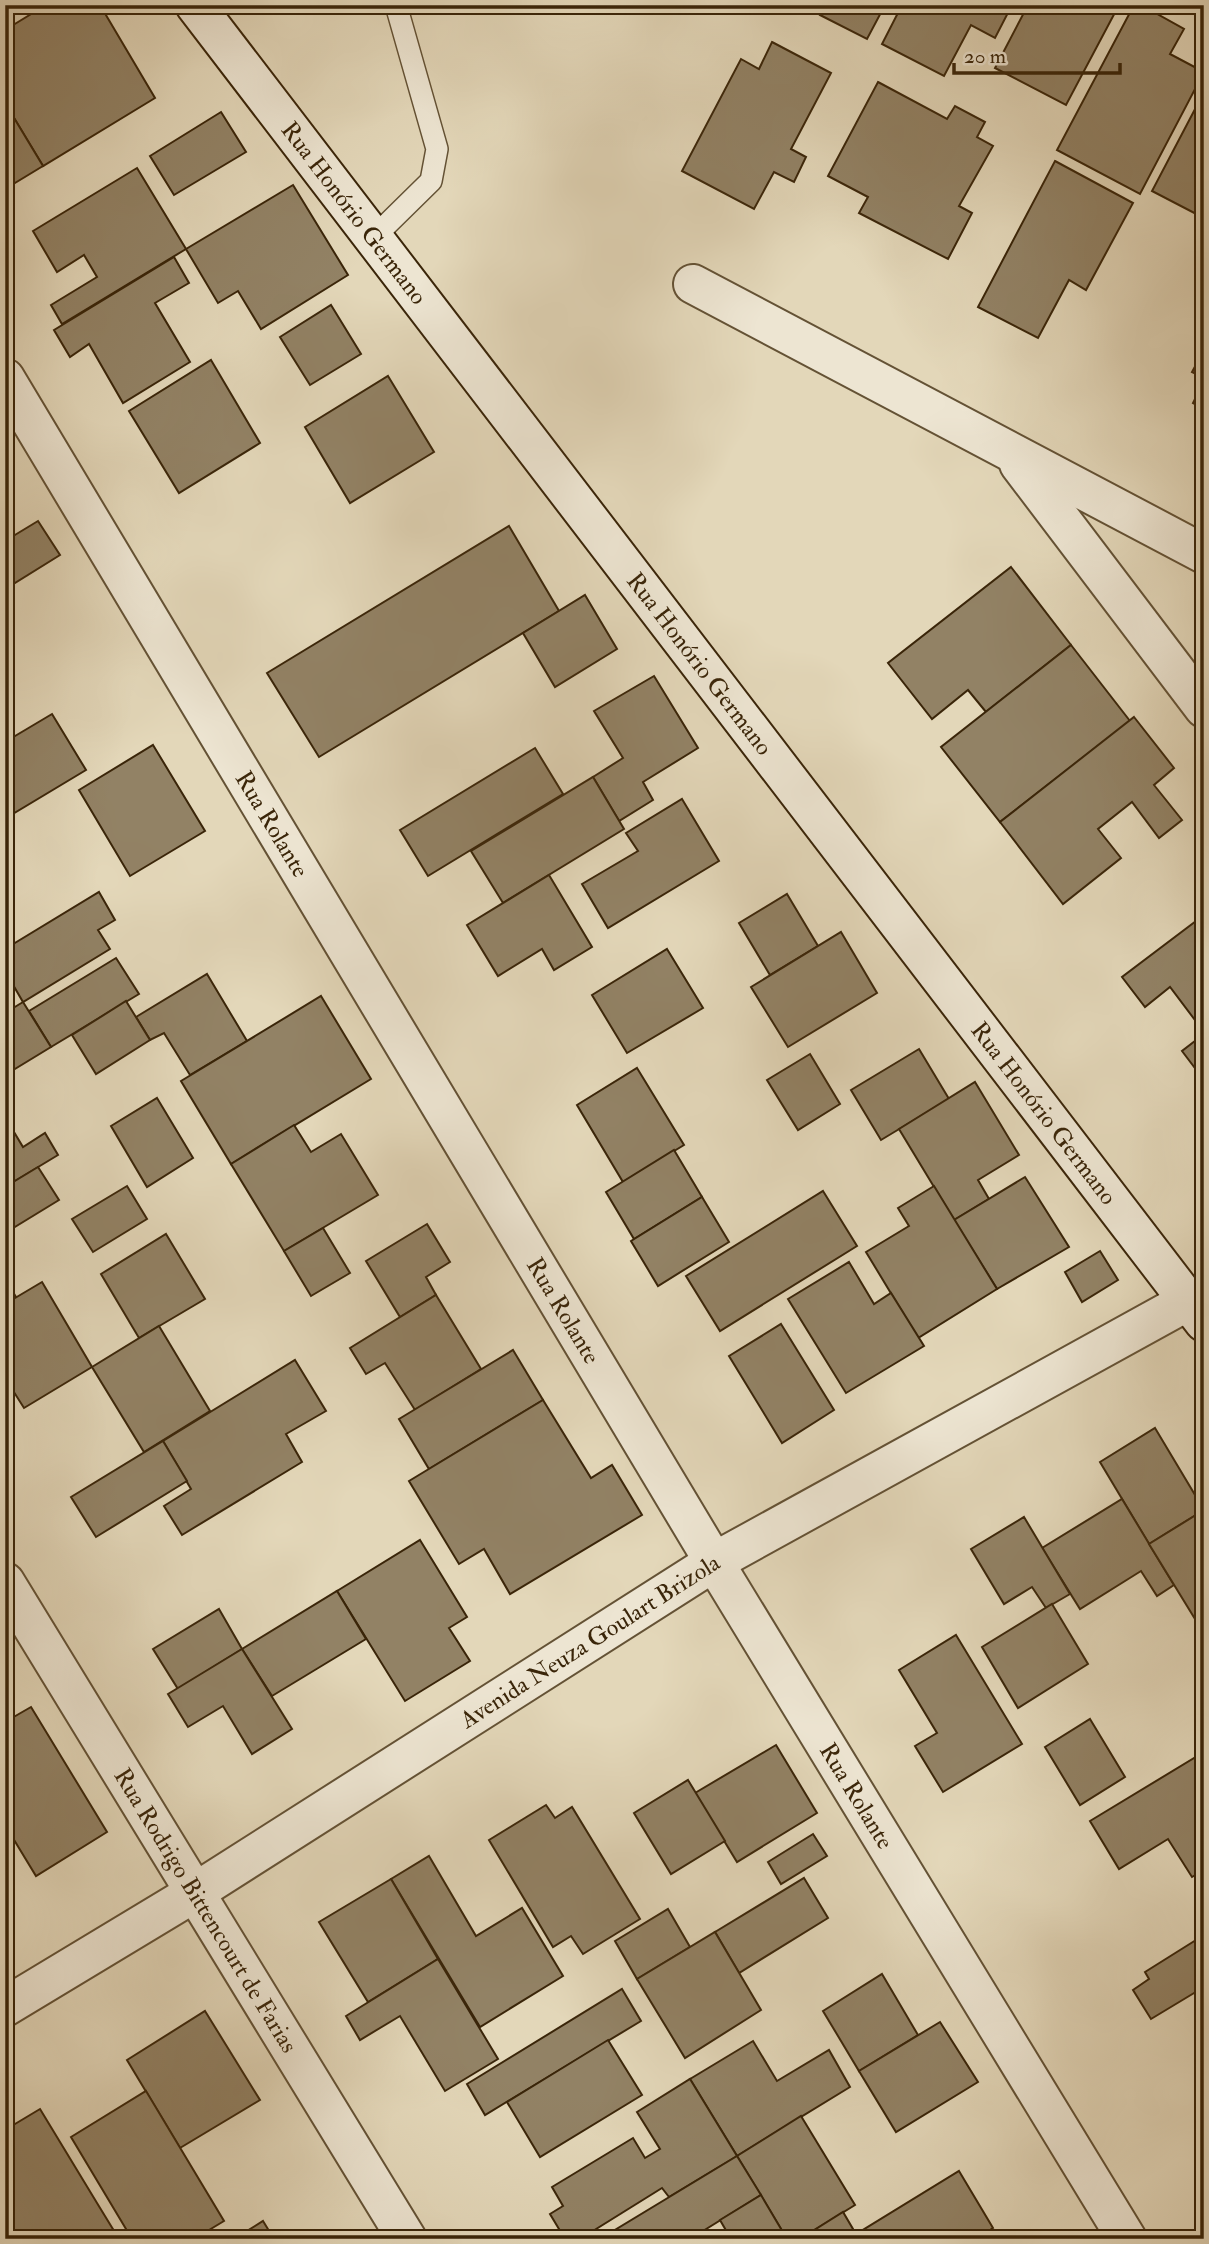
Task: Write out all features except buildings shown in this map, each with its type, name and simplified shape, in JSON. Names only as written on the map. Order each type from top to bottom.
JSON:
[{"type":"street","name":"Rua Honório Germano","points":[[195,5],[1196,1311]]},
{"type":"street","points":[[693,284],[1204,554]]},
{"type":"street","name":"Rua Rolante","points":[[5,378],[714,1562],[1128,2239]]},
{"type":"street","points":[[1012,454],[1204,708]]},
{"type":"street","name":"Avenida Neuza Goulart Brizola","points":[[5,2007],[194,1893],[714,1562],[1196,1311]]},
{"type":"street","name":"Rua Rodrigo Bittencourt de Farias","points":[[5,1582],[407,2239]]},
{"type":"lane","points":[[373,238],[431,181],[436,167],[437,149],[396,5]]}]
